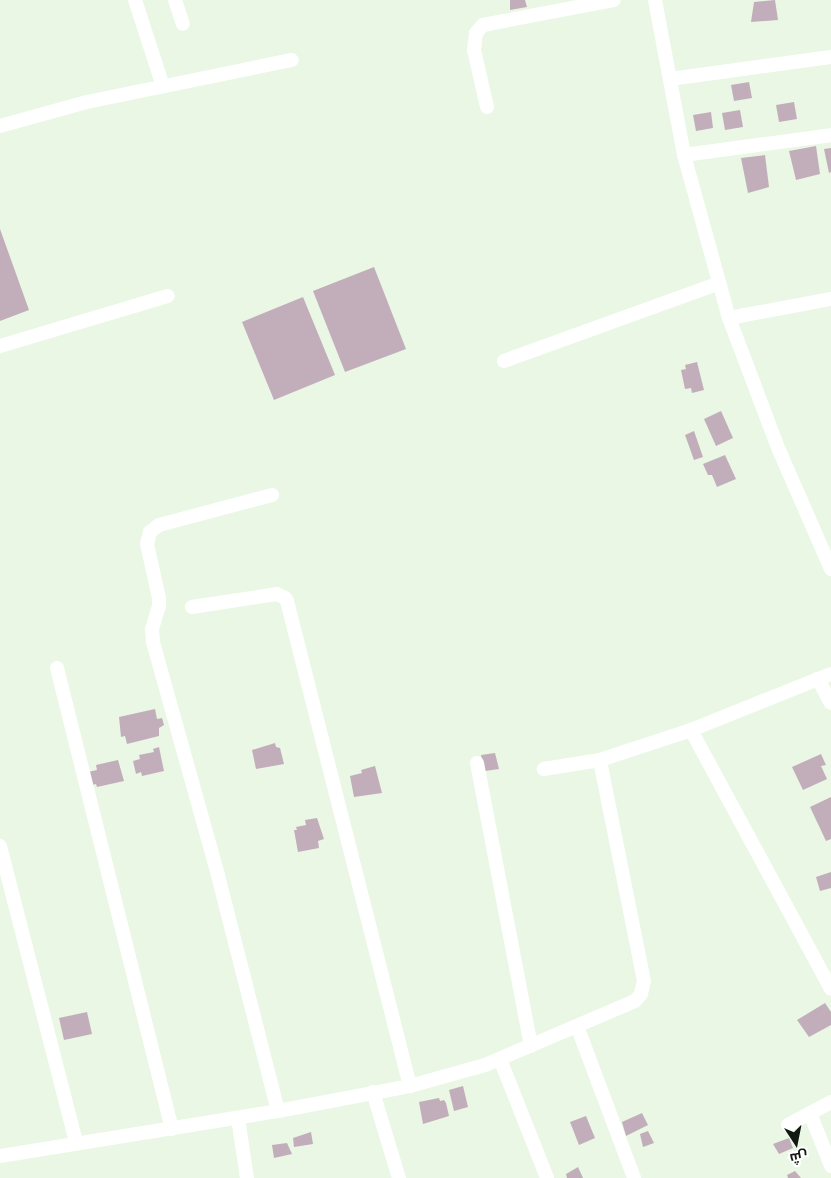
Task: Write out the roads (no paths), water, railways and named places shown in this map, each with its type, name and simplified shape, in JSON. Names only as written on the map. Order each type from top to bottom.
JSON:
[{"type":"street","points":[[135,0],[163,86]]},
{"type":"street","points":[[175,0],[183,24]]},
{"type":"street","points":[[487,107],[474,50],[476,33],[483,25],[614,0]]},
{"type":"street","points":[[655,0],[684,155],[729,318],[779,450],[831,569]]},
{"type":"street","points":[[670,79],[831,57]]},
{"type":"street","points":[[0,126],[87,102],[292,60]]},
{"type":"street","points":[[684,155],[831,135]]},
{"type":"street","points":[[504,361],[720,283]]},
{"type":"street","points":[[0,346],[168,296]]},
{"type":"street","points":[[729,318],[831,299]]},
{"type":"street","points":[[272,495],[159,525],[150,532],[147,544],[159,598],[159,606],[152,629],[153,642],[218,875],[278,1111]]},
{"type":"street","points":[[192,607],[277,594],[286,598],[410,1086]]},
{"type":"street","points":[[57,668],[172,1129]]},
{"type":"street","points":[[544,769],[600,760],[691,730],[825,676],[831,702]]},
{"type":"street","points":[[691,730],[831,989]]},
{"type":"street","points":[[0,1156],[238,1118],[410,1086],[449,1076],[500,1059],[635,1001],[641,994],[644,981],[600,760]]},
{"type":"street","points":[[477,763],[531,1046]]},
{"type":"street","points":[[0,846],[76,1143]]},
{"type":"street","points":[[577,1026],[634,1178]]},
{"type":"street","points":[[500,1059],[547,1178]]},
{"type":"street","points":[[373,1092],[399,1178]]},
{"type":"street","points":[[788,1125],[831,1102]]},
{"type":"street","points":[[810,1113],[831,1166]]},
{"type":"street","points":[[238,1118],[247,1178]]}]
